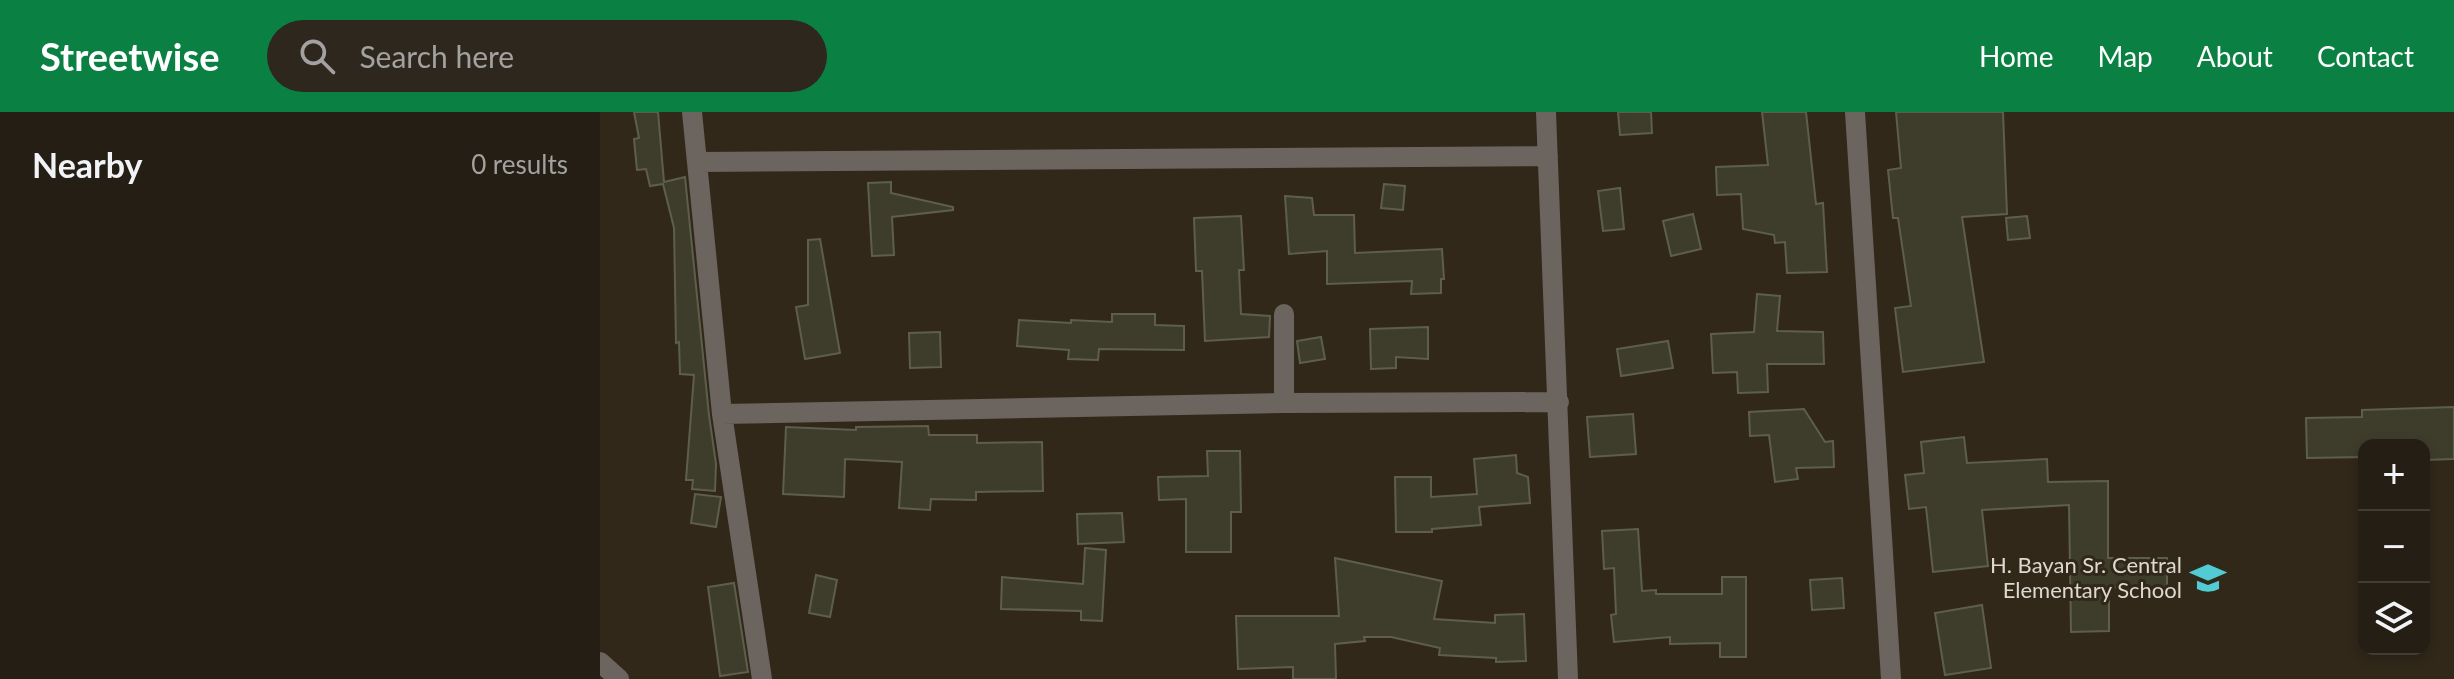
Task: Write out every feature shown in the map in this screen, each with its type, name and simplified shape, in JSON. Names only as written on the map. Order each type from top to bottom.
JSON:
[{"type":"street","points":[[692,112],[722,414],[762,679]]},
{"type":"street","points":[[1546,112],[1568,679]]},
{"type":"street","points":[[1855,112],[1891,679]]},
{"type":"street","points":[[699,162],[1548,156]]},
{"type":"street","points":[[1284,314],[1284,403]]},
{"type":"street","points":[[722,414],[1284,403],[1559,402]]},
{"type":"street","points":[[600,662],[619,679]]},
{"type":"building","points":[[634,112],[658,112],[664,182],[685,177],[716,464],[715,491],[692,489],[693,480],[686,480],[694,375],[680,374],[679,342],[676,343],[674,228],[663,184],[650,186],[646,169],[637,170],[634,139],[639,138]]},
{"type":"building","points":[[1618,112],[1651,112],[1652,133],[1620,135]]},
{"type":"building","points":[[1762,112],[1806,112],[1816,204],[1823,203],[1827,272],[1787,273],[1785,242],[1775,243],[1774,235],[1743,229],[1741,194],[1717,195],[1716,167],[1768,165]]},
{"type":"building","points":[[1896,112],[2003,112],[2007,214],[1962,217],[1984,362],[1903,372],[1895,308],[1911,306],[1898,218],[1893,218],[1888,170],[1901,168]]},
{"type":"building","points":[[891,182],[891,193],[953,207],[953,210],[892,217],[894,255],[872,256],[868,183]]},
{"type":"building","points":[[1384,184],[1405,186],[1403,210],[1381,208]]},
{"type":"building","points":[[1620,188],[1624,229],[1603,231],[1598,191]]},
{"type":"building","points":[[1285,196],[1312,198],[1314,215],[1354,215],[1355,253],[1442,249],[1444,279],[1441,279],[1441,293],[1411,294],[1412,281],[1327,284],[1327,251],[1289,254]]},
{"type":"building","points":[[1693,214],[1701,249],[1671,256],[1663,221]]},
{"type":"building","points":[[1241,216],[1244,270],[1239,270],[1241,314],[1270,316],[1269,337],[1205,341],[1202,271],[1196,271],[1194,218]]},
{"type":"building","points":[[2027,216],[2030,238],[2008,240],[2006,218]]},
{"type":"building","points":[[820,239],[840,353],[805,359],[796,307],[808,305],[808,240]]},
{"type":"building","points":[[1757,294],[1780,296],[1777,331],[1823,332],[1824,364],[1767,364],[1768,392],[1738,393],[1737,372],[1713,373],[1711,334],[1754,332]]},
{"type":"building","points":[[1112,314],[1155,314],[1155,325],[1184,326],[1184,350],[1099,349],[1098,360],[1068,359],[1069,350],[1017,346],[1019,320],[1112,322]]},
{"type":"building","points":[[1428,327],[1428,359],[1396,357],[1396,368],[1371,369],[1370,329]]},
{"type":"building","points":[[940,332],[941,367],[910,368],[909,333]]},
{"type":"building","points":[[1321,337],[1325,359],[1300,363],[1297,341]]},
{"type":"building","points":[[1668,341],[1673,368],[1621,376],[1617,349]]},
{"type":"building","points":[[2454,407],[2454,459],[2430,460],[2430,439],[2358,439],[2358,457],[2307,458],[2306,418],[2362,417],[2362,410]]},
{"type":"building","points":[[1804,409],[1825,442],[1833,441],[1834,467],[1796,468],[1798,479],[1775,482],[1769,435],[1750,436],[1749,412]]},
{"type":"building","points":[[1633,414],[1636,454],[1590,457],[1587,417]]},
{"type":"building","points":[[928,426],[929,435],[977,435],[977,443],[1042,442],[1043,491],[976,492],[976,500],[931,499],[930,510],[899,508],[902,462],[845,459],[844,497],[783,494],[786,427],[856,430],[856,427]]},
{"type":"building","points":[[1964,437],[1967,463],[2047,459],[2048,482],[2108,481],[2108,558],[2167,558],[2167,588],[2109,587],[2109,631],[2071,632],[2069,505],[1982,510],[1988,566],[1933,572],[1926,507],[1909,509],[1905,475],[1924,473],[1921,442]]},
{"type":"building","points":[[1207,451],[1240,451],[1241,512],[1231,512],[1231,552],[1186,552],[1186,499],[1159,500],[1158,477],[1208,476]]},
{"type":"building","points":[[1516,455],[1517,473],[1528,477],[1530,503],[1479,507],[1481,525],[1432,529],[1432,532],[1396,532],[1395,477],[1431,477],[1431,497],[1477,494],[1474,459]]},
{"type":"building","points":[[695,494],[721,497],[716,527],[691,523]]},
{"type":"building","points":[[1122,513],[1124,542],[1078,544],[1077,514]]},
{"type":"building","points":[[1638,529],[1642,591],[1656,590],[1656,594],[1722,594],[1722,577],[1746,577],[1746,657],[1720,657],[1720,643],[1670,644],[1670,637],[1614,642],[1611,615],[1616,614],[1614,568],[1604,569],[1602,531]]},
{"type":"building","points":[[1085,548],[1106,550],[1102,621],[1081,620],[1081,611],[1001,609],[1002,577],[1083,584]]},
{"type":"building","points":[[1335,558],[1442,581],[1434,619],[1495,623],[1495,615],[1524,614],[1526,661],[1496,662],[1496,658],[1439,655],[1440,648],[1391,637],[1364,637],[1365,641],[1335,644],[1336,679],[1293,679],[1293,667],[1238,669],[1236,616],[1339,616]]},
{"type":"building","points":[[816,575],[837,580],[830,617],[809,613]]},
{"type":"building","points":[[1842,578],[1844,608],[1812,610],[1810,580]]},
{"type":"building","points":[[734,583],[748,672],[720,676],[708,587]]},
{"type":"building","points":[[1982,605],[1991,668],[1945,675],[1935,613]]},
{"type":"place","name":"H. Bayan Sr. Central Elementary School","points":[[2208,578]]}]
